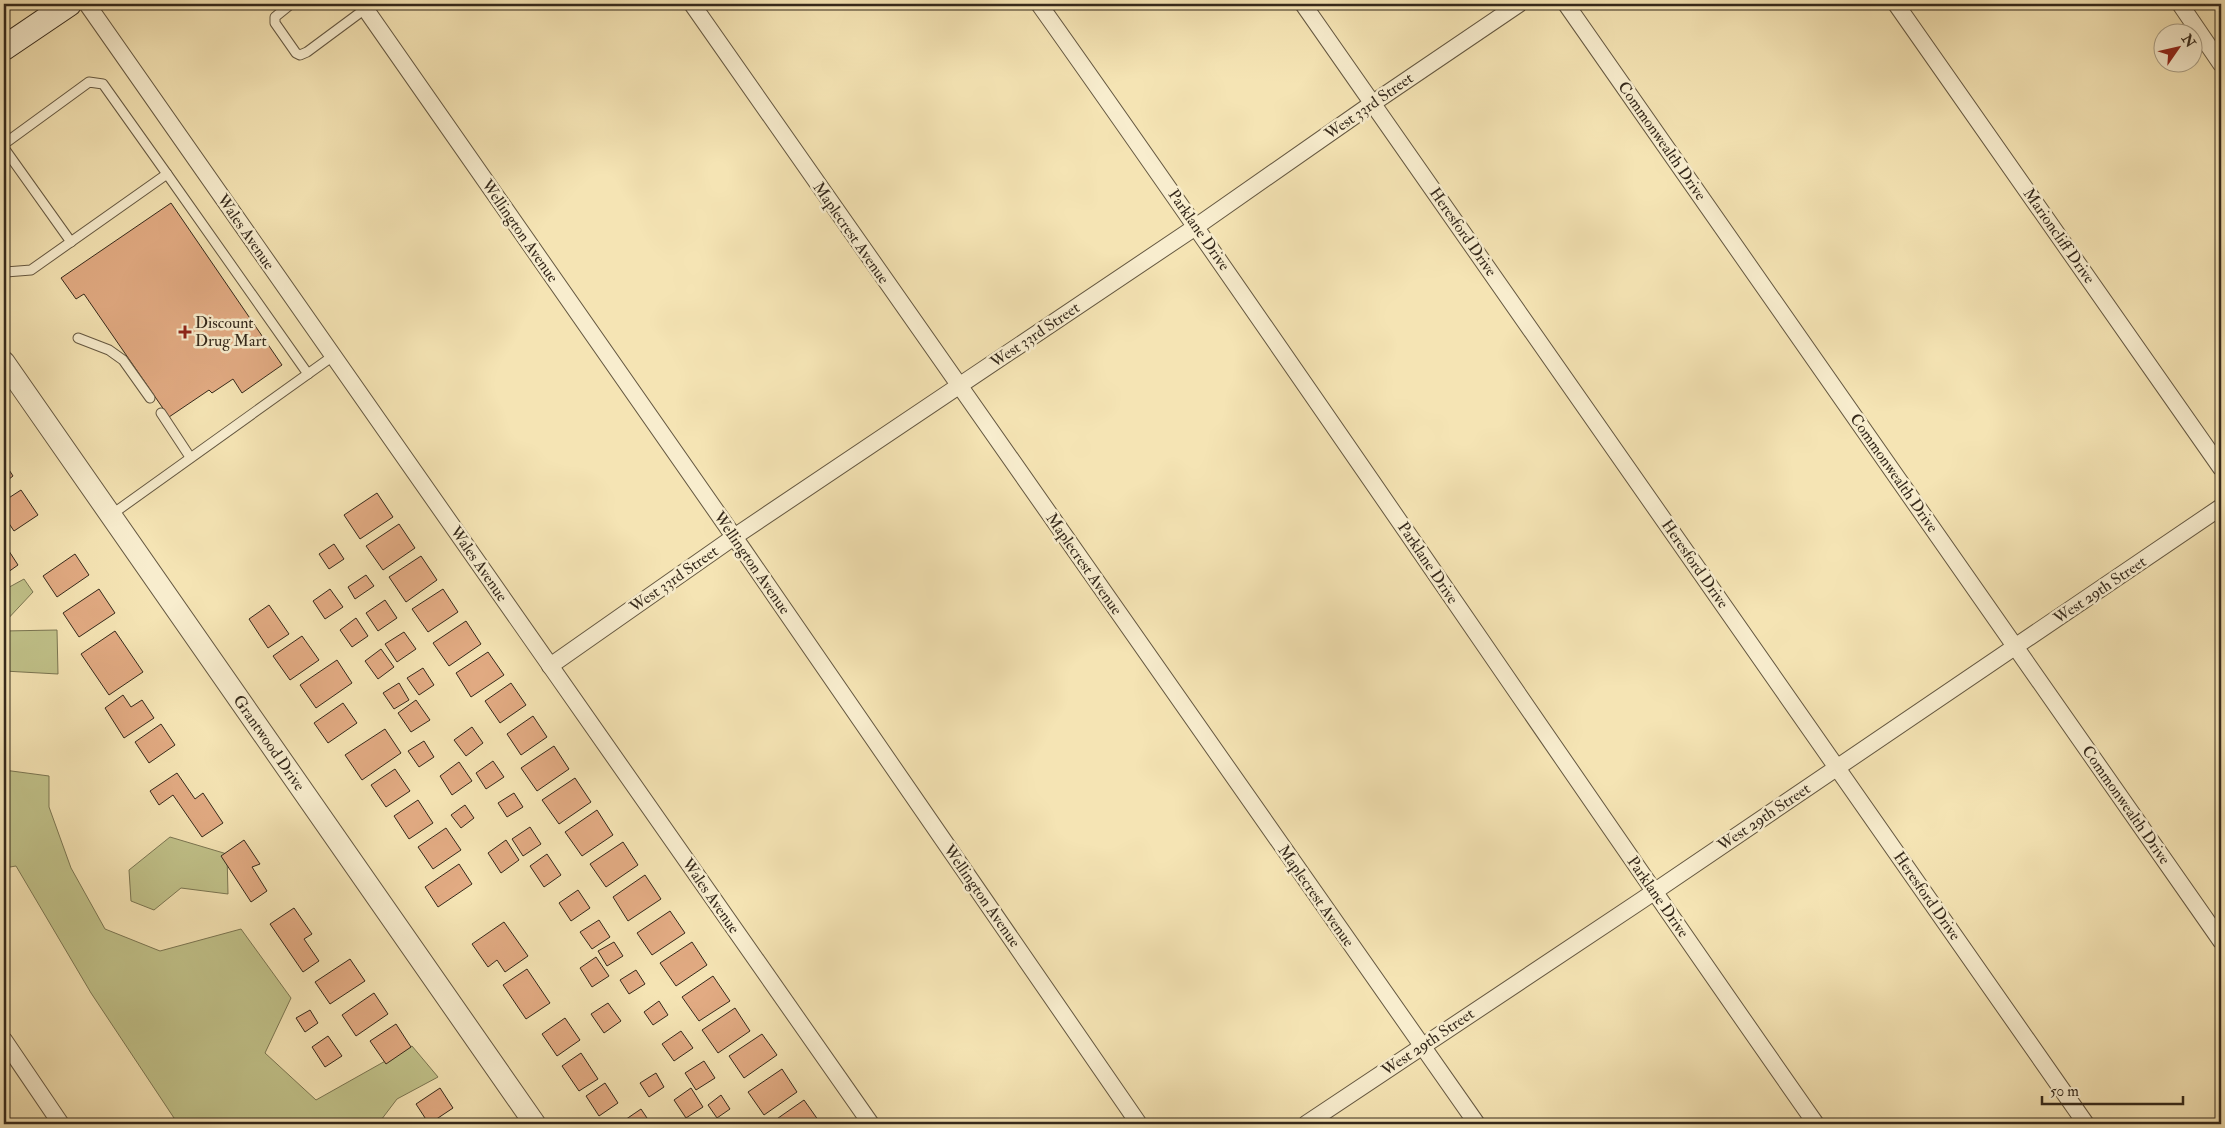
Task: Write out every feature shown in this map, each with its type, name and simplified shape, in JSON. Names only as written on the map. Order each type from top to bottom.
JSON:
[{"type":"main road","points":[[4,48],[62,6]]},
{"type":"street","name":"Wales Avenue","points":[[86,4],[872,1124]]},
{"type":"street","name":"Maplecrest Avenue","points":[[692,4],[1476,1124]]},
{"type":"street","name":"Parklane Drive","points":[[1039,4],[1197,226],[1653,892],[1816,1124]]},
{"type":"street","name":"Heresford Drive","points":[[1304,4],[2086,1124]]},
{"type":"street","name":"West 33rd Street","points":[[550,666],[734,537],[1197,226],[1373,102],[1519,4]]},
{"type":"street","name":"Commonwealth Drive","points":[[1566,4],[2221,941]]},
{"type":"street","name":"Marioncliff Drive","points":[[1896,4],[2221,468]]},
{"type":"street","points":[[2180,4],[2221,64]]},
{"type":"street","name":"Wellington Avenue","points":[[364,6],[734,537],[1139,1124]]},
{"type":"street","name":"Grantwood Drive","points":[[4,362],[534,1124]]},
{"type":"street","name":"West 29th Street","points":[[1306,1124],[2016,648],[2221,507]]},
{"type":"street","points":[[4,1040],[61,1124]]},
{"type":"lane","points":[[291,4],[275,17],[274,23],[296,53],[300,55],[307,52],[364,6]]},
{"type":"lane","points":[[4,144],[89,82],[103,84],[308,374]]},
{"type":"lane","points":[[4,148],[70,242]]},
{"type":"lane","points":[[4,268],[6,272],[31,270],[167,174]]},
{"type":"lane","points":[[78,338],[110,350],[122,360],[150,398]]},
{"type":"lane","points":[[111,515],[333,356]]},
{"type":"lane","points":[[161,413],[190,458]]},
{"type":"green space","points":[[24,579],[33,592],[4,623],[4,590]]},
{"type":"green space","points":[[57,630],[58,674],[4,671],[4,631]]},
{"type":"green space","points":[[4,770],[49,776],[49,807],[71,868],[105,929],[160,951],[241,929],[291,998],[265,1053],[316,1100],[412,1046],[438,1077],[397,1099],[378,1124],[178,1124],[91,993],[16,866],[4,868]]},
{"type":"green space","points":[[170,837],[227,854],[228,894],[181,888],[154,910],[131,901],[129,870]]},
{"type":"building","name":"Discount Drug Mart","points":[[171,203],[282,365],[242,393],[233,379],[212,393],[209,390],[169,417],[84,294],[76,299],[61,278]]},
{"type":"building","points":[[4,462],[13,476],[4,483]]},
{"type":"building","points":[[21,490],[38,515],[14,531],[4,516],[4,501]]},
{"type":"building","points":[[377,493],[393,517],[360,539],[344,515]]},
{"type":"building","points":[[399,524],[415,548],[383,570],[366,546]]},
{"type":"building","points":[[334,544],[344,559],[329,569],[319,554]]},
{"type":"building","points":[[7,548],[18,565],[4,575],[4,550]]},
{"type":"building","points":[[75,554],[89,575],[57,597],[43,576]]},
{"type":"building","points":[[421,556],[437,580],[406,602],[389,577]]},
{"type":"building","points":[[366,575],[374,586],[355,599],[348,587]]},
{"type":"building","points":[[99,589],[115,613],[79,637],[63,613]]},
{"type":"building","points":[[330,589],[343,607],[325,619],[313,601]]},
{"type":"building","points":[[443,589],[458,612],[428,632],[412,609]]},
{"type":"building","points":[[385,600],[397,618],[378,631],[366,613]]},
{"type":"building","points":[[269,605],[289,634],[268,648],[249,619]]},
{"type":"building","points":[[356,618],[368,636],[352,647],[340,630]]},
{"type":"building","points":[[466,621],[481,644],[449,666],[433,643]]},
{"type":"building","points":[[115,631],[143,672],[109,695],[81,654]]},
{"type":"building","points":[[404,632],[416,649],[397,662],[385,644]]},
{"type":"building","points":[[302,636],[319,660],[290,680],[273,656]]},
{"type":"building","points":[[381,649],[394,667],[378,679],[365,661]]},
{"type":"building","points":[[488,652],[504,675],[471,697],[456,673]]},
{"type":"building","points":[[337,660],[352,683],[316,708],[300,685]]},
{"type":"building","points":[[423,668],[434,685],[419,695],[407,678]]},
{"type":"building","points":[[399,683],[409,700],[394,709],[383,693]]},
{"type":"building","points":[[511,683],[526,705],[500,723],[485,701]]},
{"type":"building","points":[[123,695],[131,707],[142,700],[154,718],[124,738],[105,708]]},
{"type":"building","points":[[416,700],[430,720],[411,732],[398,713]]},
{"type":"building","points":[[343,703],[357,723],[328,743],[314,723]]},
{"type":"building","points":[[533,716],[547,737],[521,755],[507,734]]},
{"type":"building","points":[[161,724],[175,745],[149,763],[135,742]]},
{"type":"building","points":[[472,727],[483,743],[466,756],[454,740]]},
{"type":"building","points":[[385,729],[401,753],[362,780],[345,755]]},
{"type":"building","points":[[424,741],[434,757],[419,767],[408,751]]},
{"type":"building","points":[[554,746],[569,769],[537,791],[521,768]]},
{"type":"building","points":[[493,761],[504,777],[486,789],[476,773]]},
{"type":"building","points":[[459,762],[472,781],[452,795],[440,776]]},
{"type":"building","points":[[395,769],[410,791],[386,807],[371,785]]},
{"type":"building","points":[[177,773],[195,799],[203,793],[223,823],[202,837],[173,795],[159,805],[150,791]]},
{"type":"building","points":[[575,778],[591,802],[559,824],[542,800]]},
{"type":"building","points":[[514,793],[523,807],[507,817],[498,803]]},
{"type":"building","points":[[418,800],[433,823],[409,839],[394,816]]},
{"type":"building","points":[[465,805],[474,818],[461,828],[451,815]]},
{"type":"building","points":[[597,810],[613,835],[582,856],[565,832]]},
{"type":"building","points":[[530,827],[541,844],[523,856],[512,839]]},
{"type":"building","points":[[446,828],[461,850],[433,869],[418,847]]},
{"type":"building","points":[[244,840],[260,864],[252,867],[267,891],[251,902],[221,856]]},
{"type":"building","points":[[506,840],[519,860],[501,873],[488,853]]},
{"type":"building","points":[[623,842],[638,865],[606,887],[590,864]]},
{"type":"building","points":[[547,854],[561,875],[544,887],[530,866]]},
{"type":"building","points":[[459,864],[472,884],[438,907],[425,887]]},
{"type":"building","points":[[645,875],[661,899],[628,921],[613,897]]},
{"type":"building","points":[[578,890],[590,908],[571,921],[559,903]]},
{"type":"building","points":[[294,908],[312,934],[304,939],[319,961],[303,972],[270,924]]},
{"type":"building","points":[[670,911],[685,933],[652,955],[637,933]]},
{"type":"building","points":[[599,920],[610,937],[592,949],[580,932]]},
{"type":"building","points":[[504,922],[528,956],[505,972],[497,960],[488,967],[472,944]]},
{"type":"building","points":[[614,942],[623,956],[607,966],[598,951]]},
{"type":"building","points":[[692,942],[707,965],[676,986],[660,963]]},
{"type":"building","points":[[596,957],[609,976],[592,987],[580,968]]},
{"type":"building","points":[[350,959],[365,981],[330,1004],[315,982]]},
{"type":"building","points":[[527,969],[550,1003],[526,1019],[503,985]]},
{"type":"building","points":[[636,970],[645,984],[629,994],[620,980]]},
{"type":"building","points":[[713,976],[730,1001],[699,1021],[682,997]]},
{"type":"building","points":[[374,993],[388,1014],[356,1036],[342,1015]]},
{"type":"building","points":[[659,1001],[668,1015],[653,1025],[644,1012]]},
{"type":"building","points":[[608,1003],[621,1021],[604,1033],[591,1014]]},
{"type":"building","points":[[735,1008],[750,1031],[718,1053],[702,1030]]},
{"type":"building","points":[[310,1010],[318,1023],[305,1032],[296,1018]]},
{"type":"building","points":[[565,1018],[580,1040],[557,1056],[542,1034]]},
{"type":"building","points":[[396,1024],[411,1047],[386,1064],[370,1041]]},
{"type":"building","points":[[681,1031],[693,1048],[674,1061],[662,1044]]},
{"type":"building","points":[[762,1034],[777,1055],[744,1078],[729,1056]]},
{"type":"building","points":[[328,1036],[342,1056],[325,1067],[312,1047]]},
{"type":"building","points":[[581,1053],[598,1079],[579,1091],[562,1066]]},
{"type":"building","points":[[704,1061],[715,1078],[696,1090],[685,1073]]},
{"type":"building","points":[[782,1069],[797,1092],[764,1115],[748,1092]]},
{"type":"building","points":[[656,1073],[664,1087],[649,1097],[640,1083]]},
{"type":"building","points":[[605,1083],[618,1103],[599,1116],[586,1096]]},
{"type":"building","points":[[440,1088],[453,1108],[429,1124],[416,1104]]},
{"type":"building","points":[[691,1088],[703,1107],[686,1118],[674,1100]]},
{"type":"building","points":[[721,1095],[730,1109],[717,1118],[708,1105]]},
{"type":"building","points":[[804,1100],[821,1124],[771,1123]]},
{"type":"building","points":[[641,1109],[651,1124],[619,1124]]},
{"type":"place","name":"Discount Drug Mart","points":[[185,332]]}]
